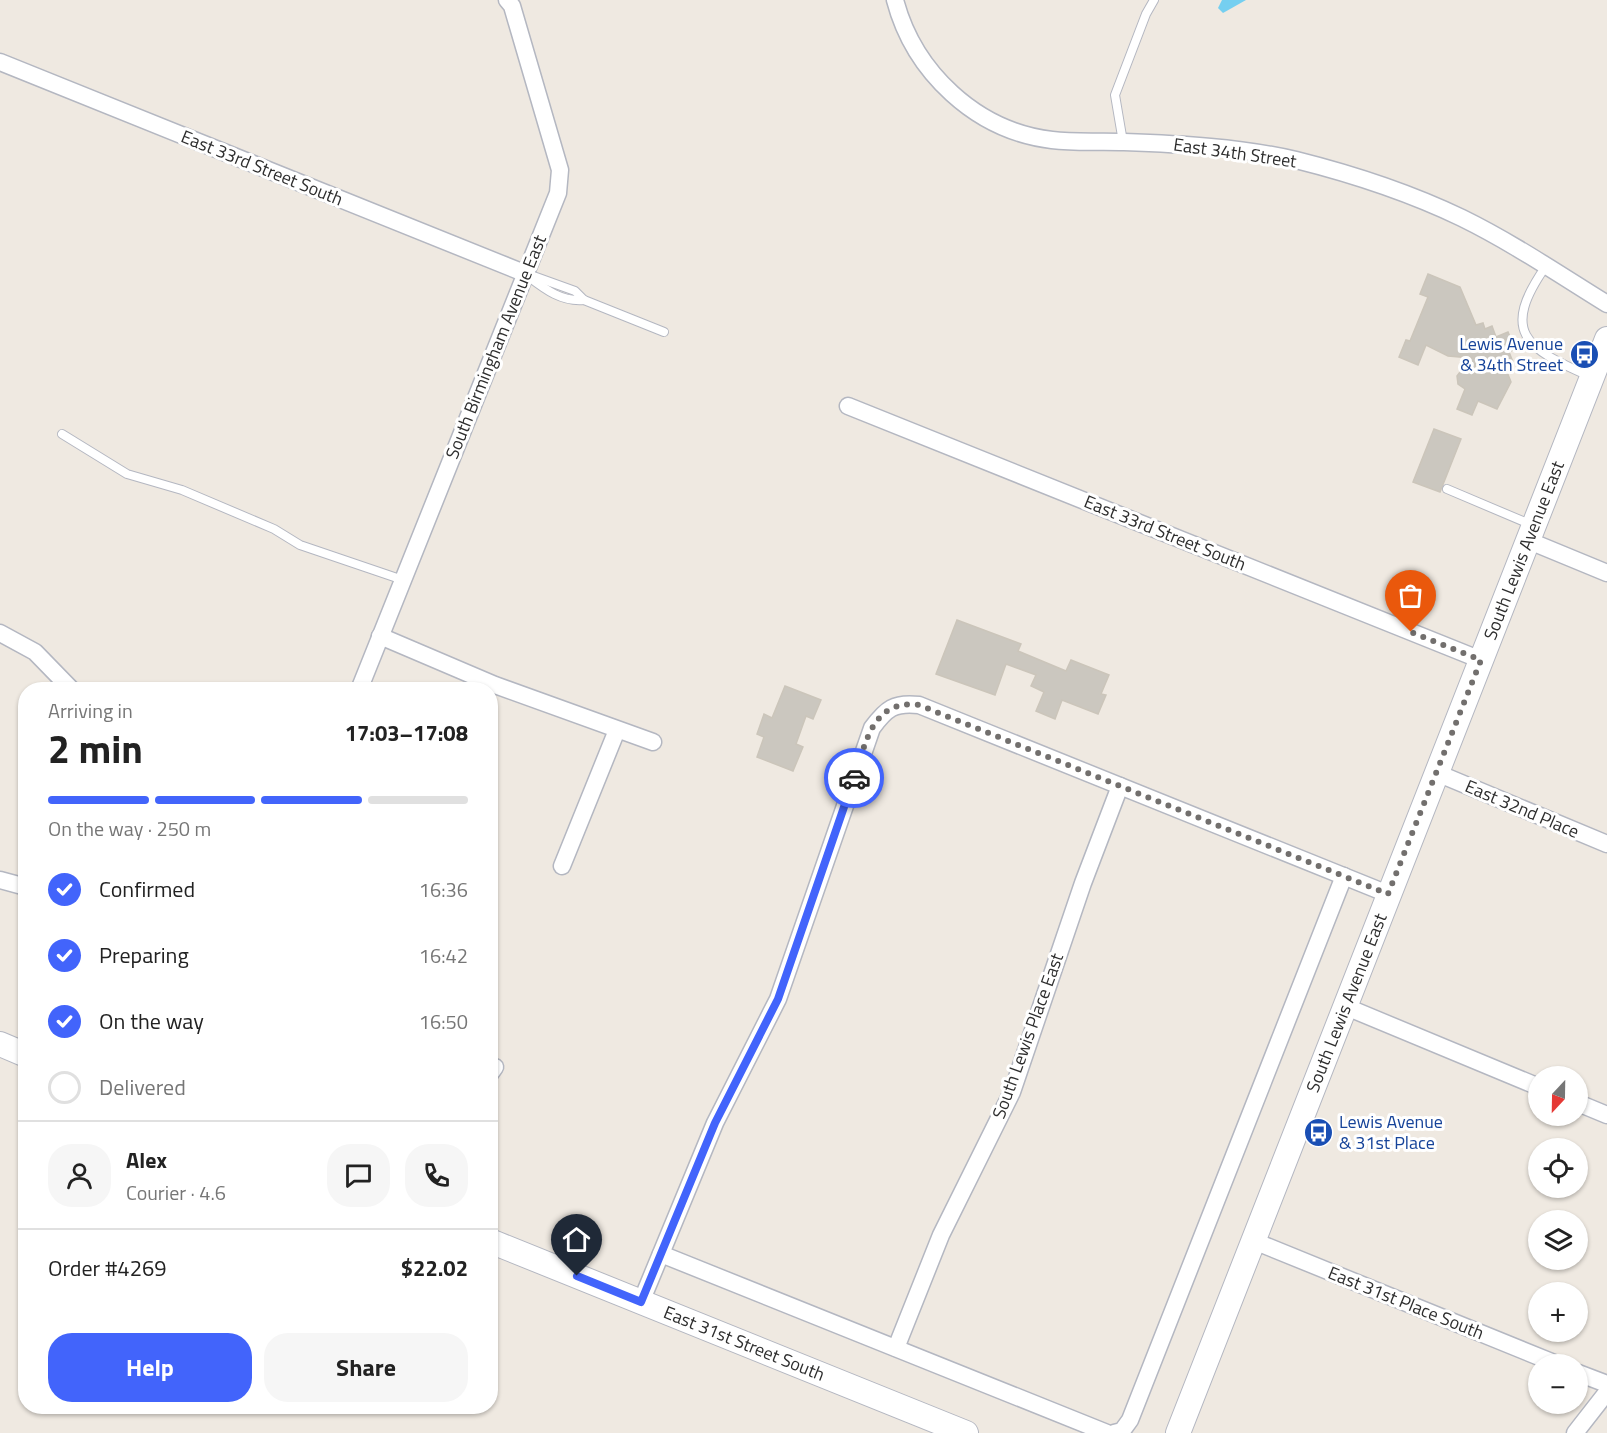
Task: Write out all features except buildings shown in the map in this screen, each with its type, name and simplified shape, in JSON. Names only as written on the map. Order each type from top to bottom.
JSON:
[{"type":"main road","name":"South Lewis Avenue East","points":[[1178,1433],[1607,339]]},
{"type":"main road","points":[[0,1044],[18,1052]]},
{"type":"main road","name":"East 31st Street South","points":[[498,1244],[966,1433]]},
{"type":"street","name":"South Birmingham Avenue East","points":[[362,682],[524,273],[558,193],[560,170],[512,6],[507,0]]},
{"type":"street","name":"East 34th Street","points":[[895,0],[903,23],[927,66],[956,98],[974,111],[1023,134],[1051,140],[1209,146],[1284,158],[1380,184],[1463,219],[1607,304]]},
{"type":"street","name":"East 33rd Street South","points":[[0,62],[524,273]]},
{"type":"street","name":"East 33rd Street South","points":[[848,406],[1481,660]]},
{"type":"street","points":[[1530,533],[1607,573]]},
{"type":"street","points":[[0,633],[35,652],[64,682]]},
{"type":"street","points":[[380,636],[488,682]]},
{"type":"street","points":[[498,686],[653,742]]},
{"type":"street","points":[[641,1302],[715,1123],[778,999],[872,728],[884,711],[896,706],[919,705],[1388,894]]},
{"type":"street","points":[[562,866],[617,730]]},
{"type":"street","name":"East 32nd Place","points":[[1437,773],[1607,844]]},
{"type":"street","name":"South Lewis Place East","points":[[896,1348],[941,1236],[1012,1092],[1083,884],[1120,786]]},
{"type":"street","points":[[661,1254],[1114,1432],[1127,1425],[1344,876]]},
{"type":"street","points":[[0,880],[18,885]]},
{"type":"street","points":[[1344,1006],[1528,1082]]},
{"type":"street","points":[[1588,1107],[1607,1115]]},
{"type":"street","name":"East 31st Place South","points":[[1254,1241],[1532,1354]]},
{"type":"street","points":[[1588,1377],[1607,1384]]},
{"type":"street","points":[[1575,1433],[1607,1392]]},
{"type":"lane","points":[[1124,142],[1115,95],[1146,14],[1154,0]]},
{"type":"lane","points":[[1546,266],[1528,292],[1523,306],[1522,321],[1529,341],[1540,352],[1592,377]]},
{"type":"lane","name":"East 33rd Street South","points":[[524,273],[547,291],[572,301],[584,300],[664,332]]},
{"type":"lane","points":[[62,434],[127,474],[182,490],[274,529],[300,545],[403,580]]},
{"type":"lane","points":[[1447,489],[1530,533]]},
{"type":"water","points":[[1222,0],[1246,0],[1223,13],[1218,8]]},
{"type":"way so far","points":[[854,778],[872,728],[884,711],[907,704],[919,705],[1388,894],[1481,660],[1411,632]]},
{"type":"place","name":"Lewis Avenue & 34th Street","points":[[1584,354]]},
{"type":"place","name":"Lewis Avenue & 31st Place","points":[[1318,1132]]},
{"type":"route","points":[[577,1276],[641,1302],[715,1123],[778,999],[854,778]]}]
